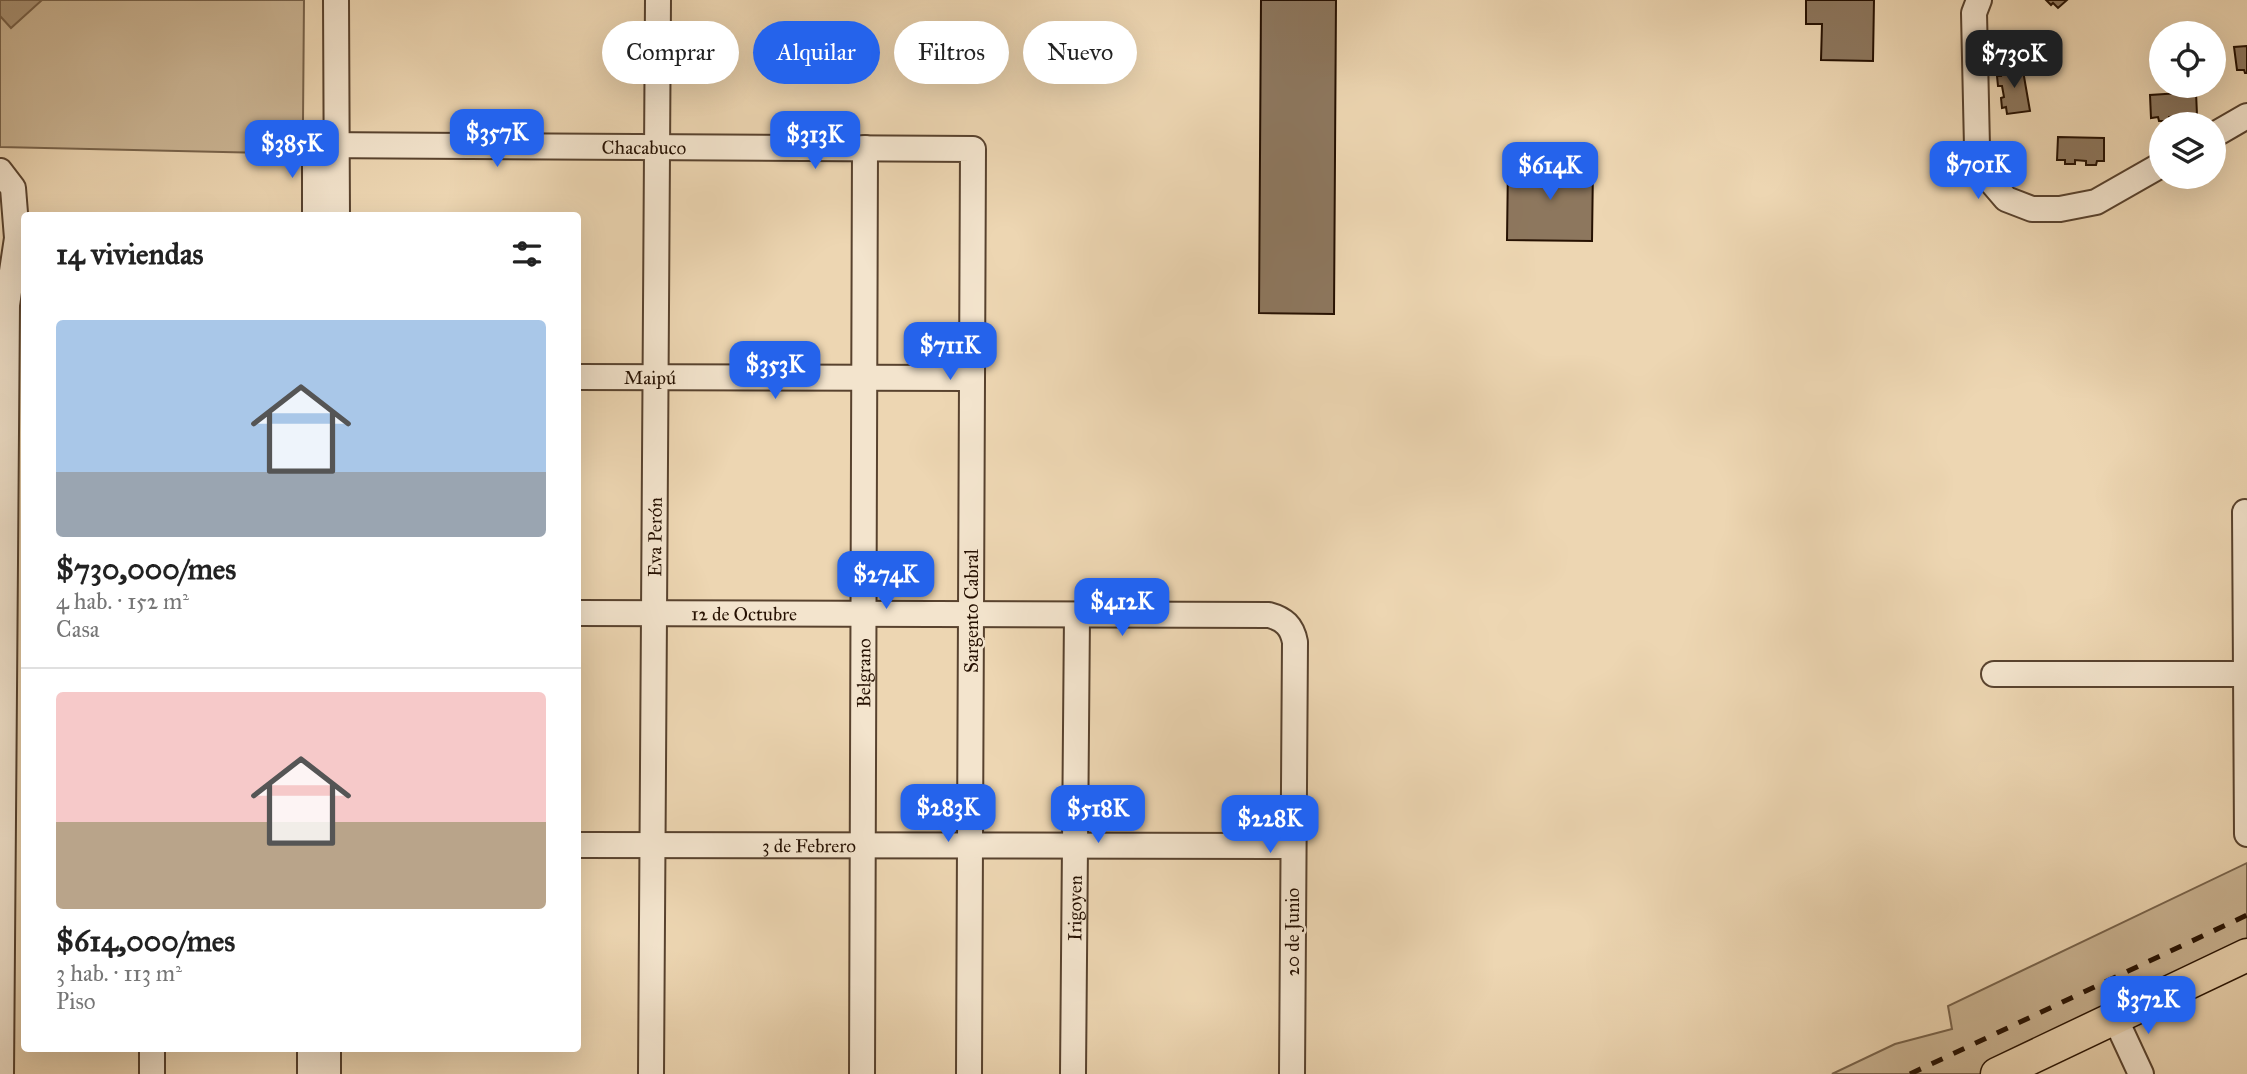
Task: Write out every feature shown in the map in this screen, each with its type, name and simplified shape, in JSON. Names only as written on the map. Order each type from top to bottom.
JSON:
[{"type":"main road","points":[[1997,1074],[2247,955]]},
{"type":"street","points":[[315,212],[326,145],[336,0]]},
{"type":"street","name":"Eva Perón","points":[[652,1074],[658,0]]},
{"type":"street","points":[[1979,0],[1975,13],[1977,147],[1988,178],[2006,199],[2032,209],[2060,209],[2096,202],[2149,172]]},
{"type":"street","points":[[2226,128],[2247,116]]},
{"type":"street","points":[[326,145],[337,212]]},
{"type":"street","name":"Chacabuco","points":[[326,145],[973,149]]},
{"type":"street","name":"Belgrano","points":[[862,1074],[865,148]]},
{"type":"street","name":"Sargento Cabral","points":[[970,1074],[973,149]]},
{"type":"street","points":[[1,1074],[9,842],[10,378],[7,304],[17,238],[7,180]]},
{"type":"street","name":"Maipú","points":[[581,377],[972,378]]},
{"type":"street","points":[[2245,512],[2247,834]]},
{"type":"street","name":"12 de Octubre","points":[[581,614],[1269,615],[1280,618],[1287,624]]},
{"type":"street","name":"Irigoyen","points":[[1073,1074],[1077,615]]},
{"type":"street","name":"20 de Junio","points":[[1287,624],[1296,642],[1292,1074]]},
{"type":"street","points":[[1994,674],[2245,674]]},
{"type":"street","name":"3 de Febrero","points":[[581,845],[1293,846]]},
{"type":"street","points":[[2115,1018],[2141,1074]]},
{"type":"street","points":[[152,1052],[152,1074]]},
{"type":"street","points":[[310,1052],[310,1074]]},
{"type":"street","points":[[328,1052],[328,1074]]},
{"type":"shaded area","points":[[0,0],[304,0],[303,121],[270,121],[269,153],[0,147]]},
{"type":"shaded area","points":[[0,0],[42,0],[11,28],[0,16]]},
{"type":"shaded area","points":[[2247,863],[2247,955],[1997,1074],[1832,1074],[1895,1044],[1952,1029],[1948,1006]]},
{"type":"building","points":[[1261,0],[1336,0],[1334,314],[1259,313]]},
{"type":"building","points":[[1806,0],[1874,0],[1873,61],[1821,60],[1822,24],[1806,24]]},
{"type":"building","points":[[2046,0],[2067,0],[2058,8]]},
{"type":"building","points":[[2247,46],[2245,73],[2244,70],[2237,70],[2234,47]]},
{"type":"building","points":[[2022,65],[2030,111],[2007,114],[2006,107],[2002,108],[2001,98],[2004,97],[2002,86],[1998,86],[1997,76],[2001,76],[2000,68]]},
{"type":"building","points":[[2150,98],[2196,98],[2197,112],[2151,112]]},
{"type":"building","points":[[2058,137],[2104,138],[2104,161],[2097,161],[2096,165],[2086,165],[2086,161],[2075,160],[2075,164],[2065,164],[2065,160],[2057,160]]},
{"type":"building","points":[[1508,164],[1593,165],[1592,241],[1507,240]]},
{"type":"railway","points":[[1910,1074],[2247,915]]}]
